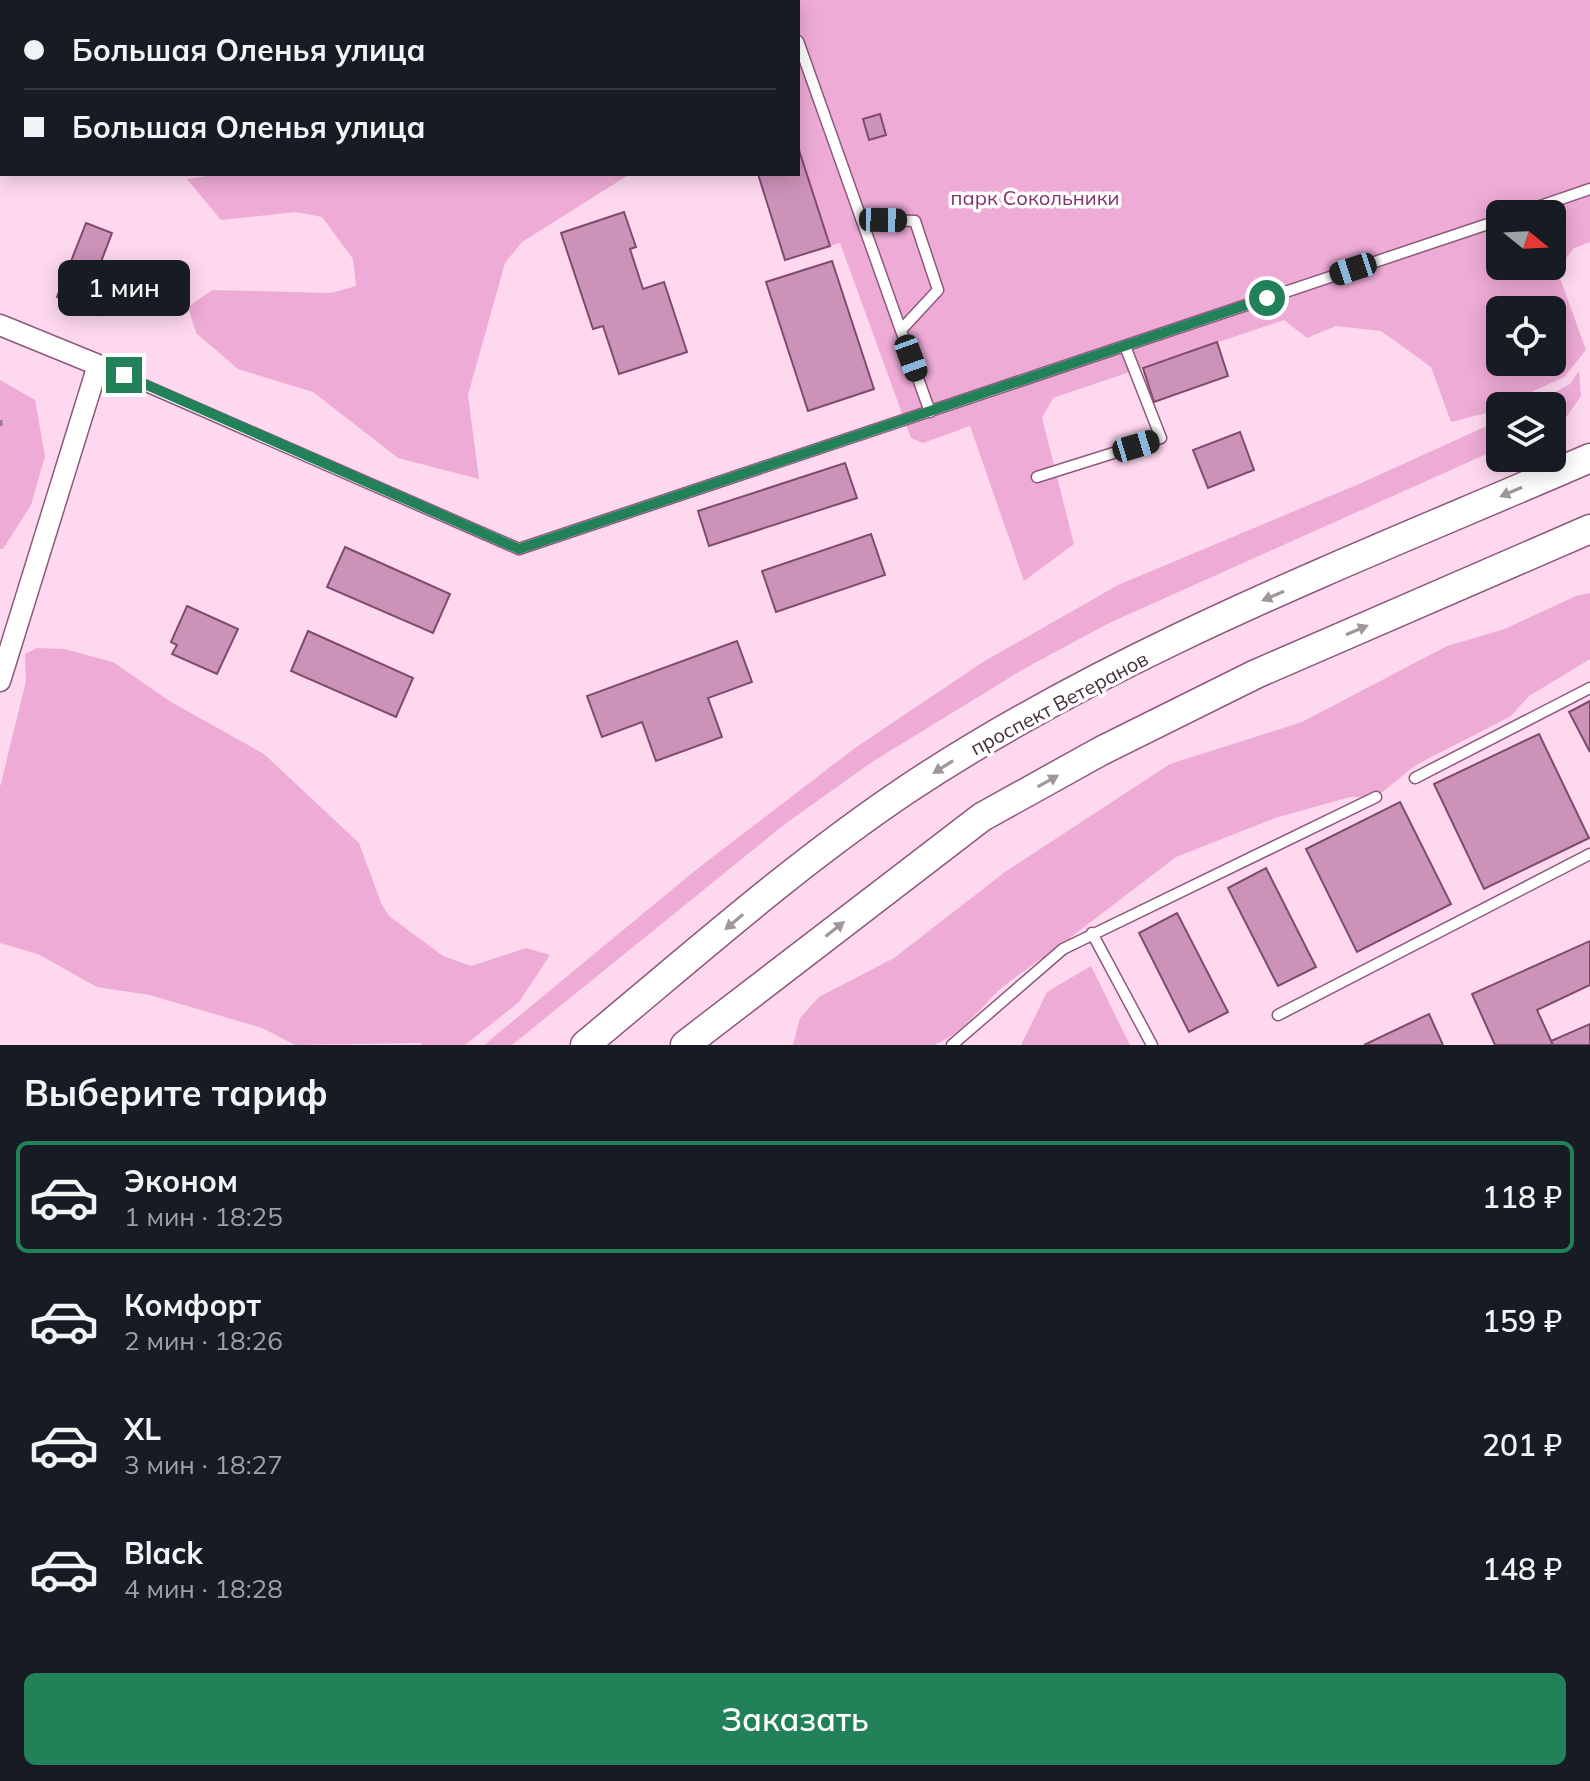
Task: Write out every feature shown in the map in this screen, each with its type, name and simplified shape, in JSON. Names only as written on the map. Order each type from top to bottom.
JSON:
[{"type":"main road","name":"проспект Ветеранов","points":[[585,1045],[785,880],[906,790],[1022,718],[1206,625],[1586,456]]},
{"type":"main road","points":[[697,1042],[982,817],[1101,751],[1256,674],[1590,529]]},
{"type":"street","points":[[0,325],[98,365],[0,681]]},
{"type":"lane","points":[[800,47],[930,412]]},
{"type":"lane","points":[[1558,200],[1590,189]]},
{"type":"lane","points":[[861,219],[915,221],[938,290],[901,330]]},
{"type":"lane","points":[[98,365],[519,549],[1486,225]]},
{"type":"lane","points":[[1037,477],[1161,438],[1125,346]]},
{"type":"lane","points":[[1415,778],[1590,688]]},
{"type":"lane","points":[[952,1045],[1063,949],[1376,797]]},
{"type":"lane","points":[[1278,1015],[1590,854]]},
{"type":"lane","points":[[1092,933],[1152,1045]]},
{"type":"green space","name":"парк Сокольники","points":[[800,0],[1590,0],[1590,242],[1574,248],[1566,258],[1566,200],[1486,200],[1486,280],[1561,280],[1586,350],[1566,375],[1566,296],[1486,296],[1486,376],[1564,377],[1532,392],[1486,392],[1486,413],[1451,422],[1431,367],[1381,331],[1336,326],[1307,338],[1284,320],[1053,398],[1042,418],[1074,544],[1024,581],[970,426],[923,443],[911,438],[840,243],[830,246],[800,153]]},
{"type":"green space","points":[[207,176],[627,176],[522,242],[505,263],[468,395],[479,479],[398,458],[313,392],[238,369],[196,333],[188,307],[212,290],[331,293],[356,286],[353,259],[322,217],[296,212],[221,220],[187,179]]},
{"type":"green space","points":[[1579,371],[1581,396],[1566,417],[1566,392],[1555,392],[1570,384]]},
{"type":"green space","points":[[0,380],[35,400],[45,456],[31,505],[3,549],[0,549]]},
{"type":"green space","points":[[1486,426],[1486,454],[1107,624],[1022,670],[872,762],[785,824],[512,1045],[484,1045],[697,869],[855,748],[983,662],[1118,585],[1359,484]]},
{"type":"green space","points":[[1590,593],[1590,659],[1529,696],[1511,716],[1416,765],[1376,797],[1350,797],[1275,818],[1176,857],[1071,937],[1060,949],[1011,981],[960,1029],[934,1045],[793,1045],[800,1018],[819,997],[894,958],[1005,872],[1170,764],[1302,722],[1447,646],[1502,630],[1576,596]]},
{"type":"green space","points":[[37,648],[64,649],[113,662],[171,702],[264,754],[359,843],[389,916],[443,956],[471,966],[526,948],[550,955],[519,1002],[465,1045],[295,1045],[262,1028],[150,995],[97,987],[38,954],[0,943],[0,787],[26,681],[25,654]]},
{"type":"green space","points":[[1091,966],[1130,1045],[1021,1045],[1047,992]]},
{"type":"building","points":[[880,114],[886,135],[869,140],[863,119]]},
{"type":"building","points":[[800,153],[830,246],[785,260],[759,176],[800,176]]},
{"type":"building","points":[[624,212],[636,247],[630,249],[643,289],[664,282],[687,352],[619,374],[603,326],[593,329],[561,233]]},
{"type":"building","points":[[86,223],[112,233],[94,280],[113,287],[102,315],[57,297]]},
{"type":"building","points":[[832,261],[874,389],[808,411],[766,282]]},
{"type":"building","points":[[1217,342],[1228,376],[1154,402],[1143,368]]},
{"type":"building","points":[[1240,432],[1254,470],[1208,488],[1193,450]]},
{"type":"building","points":[[845,463],[857,498],[709,546],[698,511]]},
{"type":"building","points":[[871,534],[885,575],[776,612],[762,571]]},
{"type":"building","points":[[345,547],[450,594],[433,633],[327,587]]},
{"type":"building","points":[[187,606],[238,629],[217,674],[172,654],[177,645],[171,642]]},
{"type":"building","points":[[308,631],[413,678],[396,717],[291,671]]},
{"type":"building","points":[[737,641],[752,682],[708,698],[722,737],[656,761],[642,722],[602,737],[587,696]]},
{"type":"building","points":[[1590,701],[1590,752],[1569,712]]},
{"type":"building","points":[[1539,734],[1589,838],[1484,889],[1434,784]]},
{"type":"building","points":[[1400,802],[1451,904],[1357,952],[1306,849]]},
{"type":"building","points":[[1266,868],[1316,967],[1278,986],[1228,888]]},
{"type":"building","points":[[1177,913],[1228,1012],[1189,1032],[1139,933]]},
{"type":"building","points":[[1590,941],[1590,985],[1537,1010],[1553,1045],[1495,1045],[1472,994]]},
{"type":"building","points":[[1429,1014],[1443,1045],[1364,1045]]},
{"type":"building","points":[[1590,1024],[1590,1045],[1553,1045],[1551,1041]]},
{"type":"route","points":[[124,375],[519,549],[1267,298]]}]
